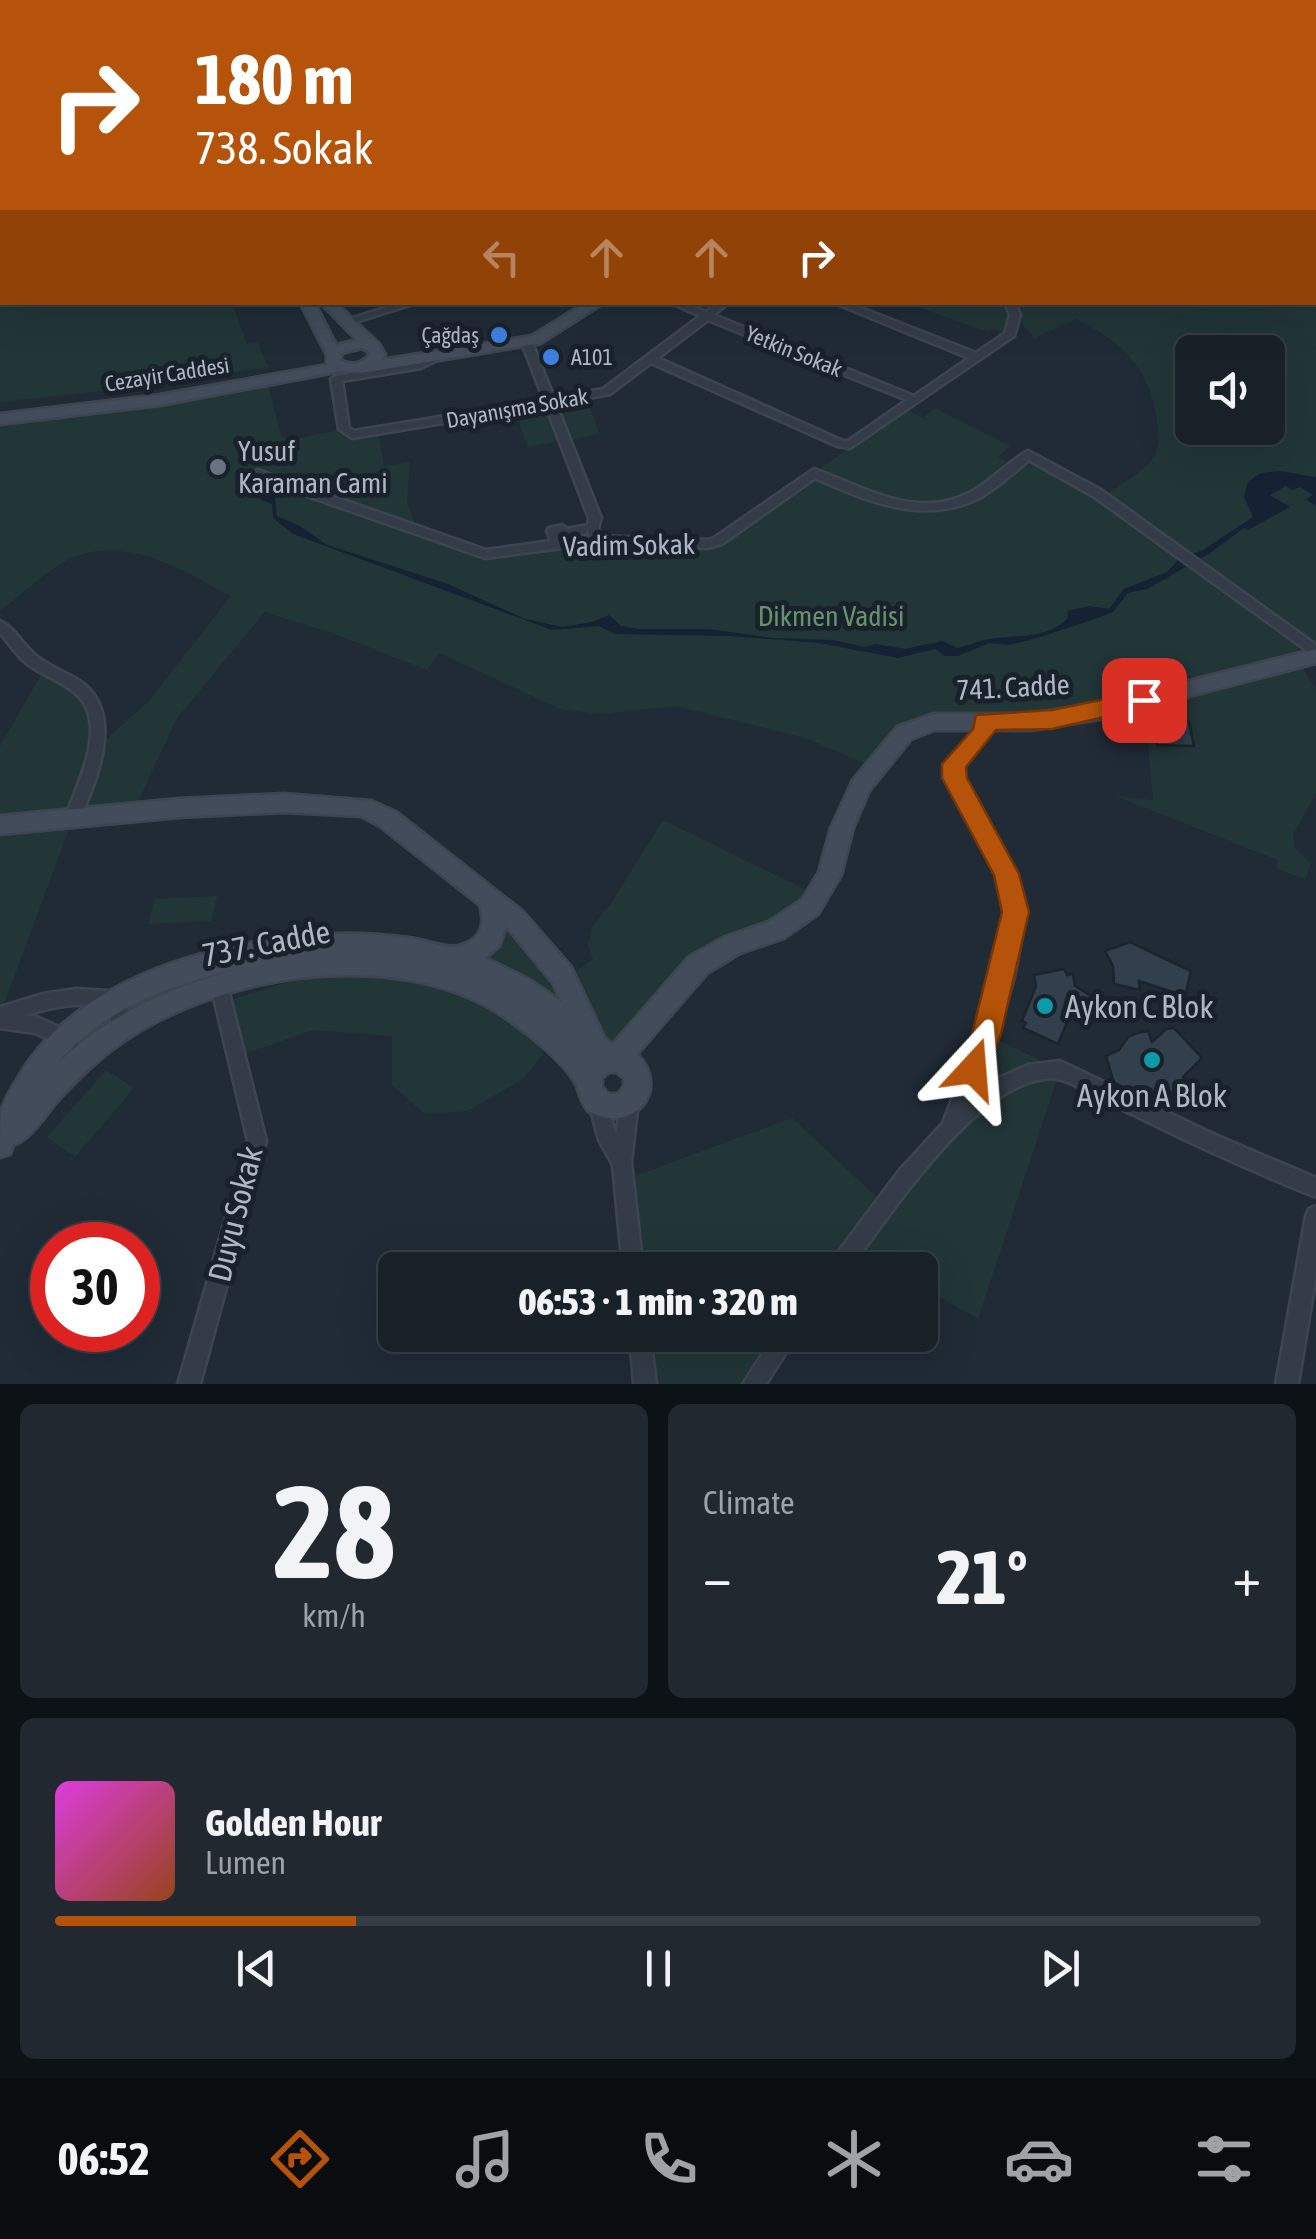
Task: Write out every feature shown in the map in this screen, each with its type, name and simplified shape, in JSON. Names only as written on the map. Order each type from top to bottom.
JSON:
[{"type":"street","points":[[308,305],[335,359],[362,368],[527,342],[559,329],[594,305]]},
{"type":"street","points":[[330,305],[373,347],[377,358],[362,368]]},
{"type":"street","points":[[346,322],[405,305]]},
{"type":"street","name":"Yetkin Sokak","points":[[680,305],[916,400]]},
{"type":"street","name":"Dayanışma Sokak","points":[[342,426],[352,435],[368,434],[606,392],[720,305]]},
{"type":"street","points":[[844,305],[976,357]]},
{"type":"street","points":[[652,359],[841,444],[854,442],[1012,331],[1016,315],[1011,305]]},
{"type":"street","points":[[527,342],[548,404],[596,518],[593,528],[602,552]]},
{"type":"street","points":[[335,359],[348,344],[442,356]]},
{"type":"street","points":[[342,426],[336,379],[421,365],[442,356]]},
{"type":"street","name":"Cezayir Caddesi","points":[[0,419],[160,400],[261,380],[335,359]]},
{"type":"street","name":"Cezayir Caddesi","points":[[0,411],[261,380]]},
{"type":"street","name":"Vadim Sokak","points":[[257,474],[485,554],[594,540],[695,544],[718,541],[814,473],[877,501],[932,507],[972,496],[1028,455],[1098,493],[1316,654]]},
{"type":"street","points":[[559,545],[553,531],[562,530],[565,534],[593,528]]},
{"type":"street","points":[[0,626],[30,658],[74,684],[95,707],[99,723],[96,746],[73,818]]},
{"type":"street","name":"741. Cadde","points":[[606,1055],[714,954],[776,930],[810,907],[830,876],[850,807],[895,740],[923,724],[1042,720],[1106,710],[1316,654]]},
{"type":"street","points":[[850,1252],[949,1125],[986,1034],[1016,912],[1006,874],[953,774],[957,759],[985,732],[984,722]]},
{"type":"street","points":[[0,826],[284,803],[362,807],[388,819],[514,918],[562,975],[606,1055],[594,1068],[594,1092],[608,1140],[622,1162]]},
{"type":"street","points":[[455,958],[481,950],[491,940],[497,928],[490,897]]},
{"type":"street","name":"737. Cadde","points":[[0,1017],[76,999],[114,1001],[173,976],[260,954],[382,946],[455,958],[545,1004],[606,1055],[630,1065],[633,1090]]},
{"type":"street","name":"737. Cadde","points":[[0,1017],[37,1026],[91,1050],[165,1005],[219,985],[298,967],[350,962],[431,972],[474,986],[532,1018],[564,1048],[594,1092]]},
{"type":"street","name":"Duyu Sokak","points":[[189,1384],[257,1142],[219,985]]},
{"type":"street","name":"741. Cadde","points":[[633,1090],[667,1000]]},
{"type":"street","points":[[0,1146],[36,1069],[64,1037],[114,1001],[122,1012],[120,1029]]},
{"type":"street","points":[[0,1146],[91,1050]]},
{"type":"street","points":[[949,1125],[1020,1075],[1035,1070],[1060,1070],[1204,1140],[1316,1188]]},
{"type":"street","points":[[594,1092],[613,1108],[633,1090]]},
{"type":"street","points":[[631,1252],[622,1162],[633,1090]]},
{"type":"street","points":[[1286,1384],[1316,1216]]},
{"type":"street","points":[[641,1352],[644,1384]]},
{"type":"street","points":[[754,1384],[776,1352]]},
{"type":"green space","points":[[0,305],[233,305],[247,344],[258,343],[268,367],[164,384],[0,402]]},
{"type":"green space","points":[[913,305],[1015,307],[1010,334],[993,329],[987,332]]},
{"type":"green space","name":"Dikmen Vadisi","points":[[1021,305],[1316,305],[1316,656],[1299,662],[1316,690],[1316,793],[1293,834],[1294,847],[1311,863],[1306,880],[1276,868],[1278,860],[1115,796],[1153,800],[1144,700],[1106,710],[933,722],[873,767],[806,738],[676,706],[601,714],[560,709],[439,653],[427,670],[265,612],[177,718],[133,812],[73,818],[0,1015],[0,746],[45,668],[87,695],[102,743],[149,701],[231,596],[149,557],[106,550],[62,563],[0,611],[0,419],[267,381],[281,436],[290,440],[344,429],[378,432],[384,466],[410,462],[407,499],[412,517],[422,531],[485,554],[573,543],[718,541],[904,409],[923,418],[935,408],[1010,446],[998,457],[1012,466],[1028,455],[1103,497],[1155,455],[1156,411],[1144,377],[1109,338],[1076,319],[1034,338],[1023,326]]},
{"type":"green space","points":[[585,397],[600,434],[528,447],[514,409]]},
{"type":"green space","points":[[663,820],[818,896],[733,945],[616,1059],[471,954],[496,915],[565,980],[593,959],[588,945],[592,927]]},
{"type":"green space","points":[[217,896],[211,921],[148,924],[155,899]]},
{"type":"green space","points":[[399,973],[461,993],[534,1033],[543,1055],[523,1079],[468,1111],[425,1114],[392,1085],[392,1036],[313,1030],[245,1054],[233,999],[311,975]]},
{"type":"green space","points":[[986,1034],[1060,1070],[978,1319],[938,1296],[938,1252],[631,1252],[624,1180],[792,1118],[886,1206],[949,1125]]},
{"type":"green space","points":[[106,1070],[134,1088],[75,1157],[47,1137]]},
{"type":"green space","points":[[642,1352],[776,1352],[754,1384],[645,1384]]},
{"type":"water","points":[[1280,471],[1316,477],[1316,506],[1306,499],[1313,495],[1300,487],[1292,490],[1286,486],[1270,495],[1290,507],[1248,530],[1244,528],[1210,553],[1147,589],[1128,593],[1113,612],[1037,638],[1009,645],[989,643],[958,656],[945,656],[935,649],[898,658],[819,643],[729,636],[615,634],[599,626],[552,630],[293,534],[273,518],[272,504],[261,500],[261,493],[275,497],[277,516],[327,545],[448,584],[525,619],[563,627],[609,615],[621,626],[638,629],[709,629],[905,649],[942,641],[958,648],[1049,630],[1067,619],[1068,611],[1089,606],[1109,609],[1124,589],[1167,572],[1179,559],[1203,550],[1253,517],[1244,497],[1248,482],[1261,473]]},
{"type":"building","points":[[1151,714],[1189,722],[1194,746],[1157,745]]},
{"type":"building","points":[[1130,942],[1191,971],[1185,996],[1139,981],[1140,990],[1114,984],[1113,966],[1105,951]]},
{"type":"building","name":"Aykon C Blok","points":[[1064,969],[1067,975],[1073,974],[1075,986],[1093,997],[1081,1014],[1072,1010],[1058,1044],[1023,1028],[1026,1023],[1022,1021],[1036,986],[1034,975]]},
{"type":"building","name":"Aykon A Blok","points":[[1174,1028],[1202,1058],[1183,1077],[1187,1082],[1180,1089],[1163,1095],[1151,1089],[1131,1091],[1114,1083],[1106,1056],[1137,1033],[1148,1031],[1152,1042],[1166,1029]]},
{"type":"place","name":"Çağdaş","points":[[499,335]]},
{"type":"place","name":"A101","points":[[551,357]]},
{"type":"place","name":"Yusuf Karaman Cami","points":[[218,467]]},
{"type":"place","name":"Aykon C Blok","points":[[1045,1006]]},
{"type":"place","name":"Aykon A Blok","points":[[1152,1060]]},
{"type":"route","points":[[973,1069],[986,1034],[1016,912],[1006,874],[952,768],[985,732],[984,722],[1052,720],[1144,700]]}]
